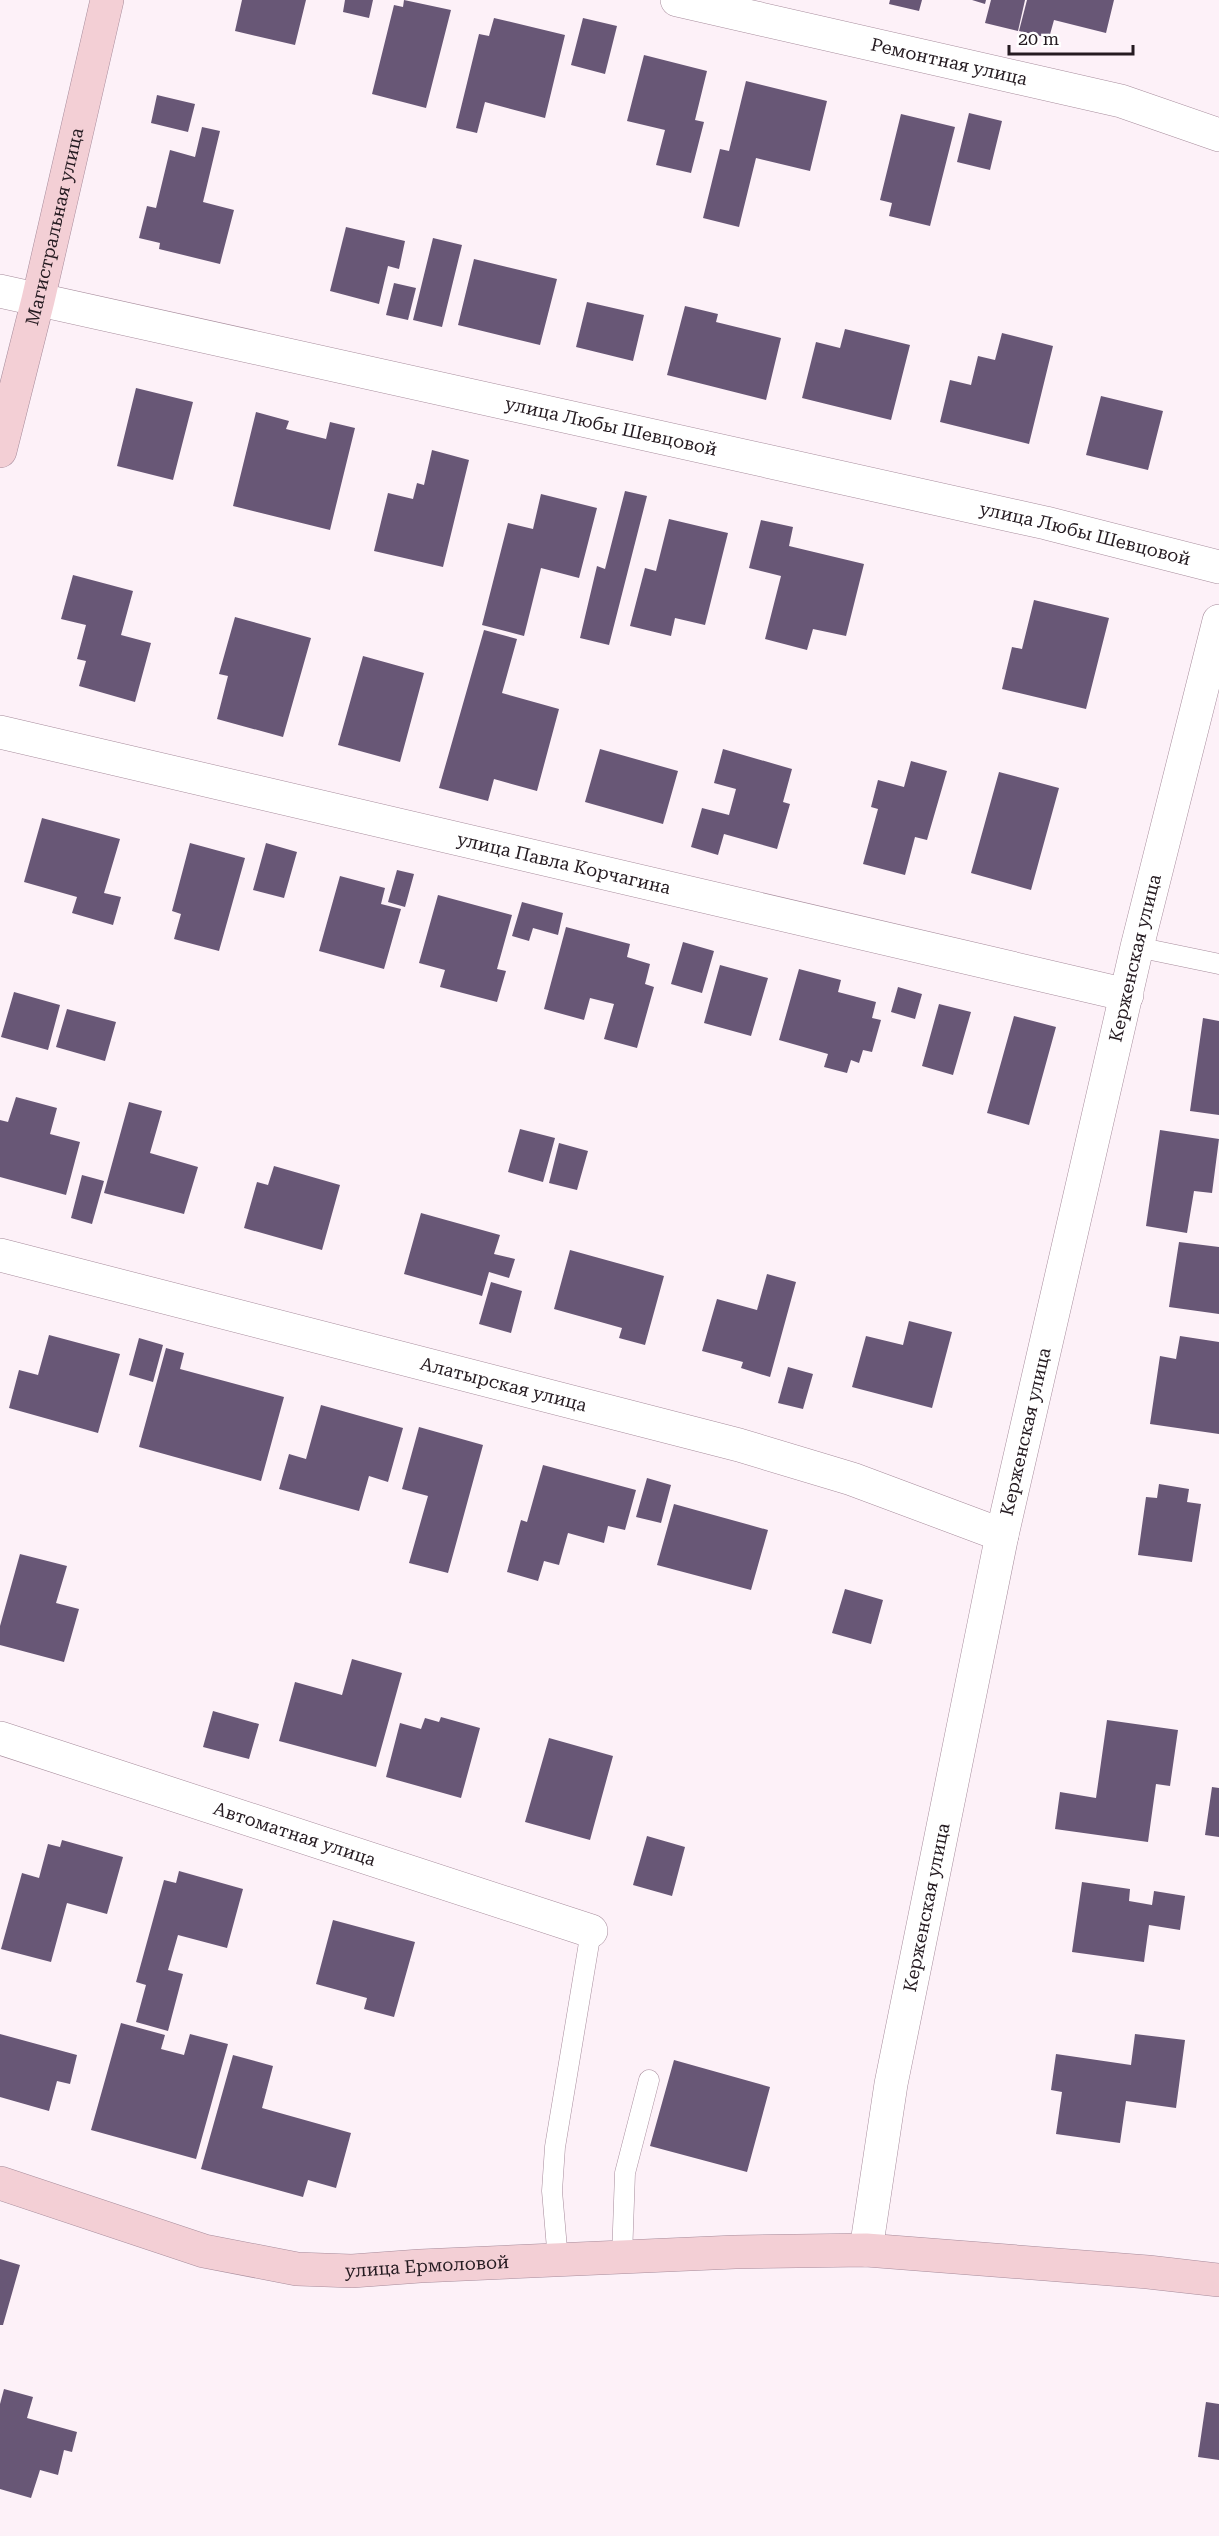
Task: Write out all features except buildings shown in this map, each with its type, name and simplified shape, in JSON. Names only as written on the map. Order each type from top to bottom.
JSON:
[{"type":"street","name":"Магистральная улица","points":[[0,451],[38,300],[107,0]]},
{"type":"street","name":"Ремонтная улица","points":[[677,0],[1121,101],[1219,135]]},
{"type":"street","name":"улица Любы Шевцовой","points":[[0,291],[1046,523],[1219,567]]},
{"type":"street","name":"Керженская улица","points":[[866,2250],[891,2084],[1002,1535],[1137,947],[1219,621]]},
{"type":"street","name":"улица Павла Корчагина","points":[[0,732],[1127,995]]},
{"type":"street","name":"Алатырская улица","points":[[0,1255],[739,1445],[852,1479],[1002,1535]]},
{"type":"street","name":"Автоматная улица","points":[[0,1738],[591,1931]]},
{"type":"street","name":"улица Ермоловой","points":[[0,2183],[204,2251],[297,2269],[352,2271],[622,2257],[866,2250],[1219,2280]]},
{"type":"lane","points":[[1137,947],[1219,964]]},
{"type":"lane","points":[[558,2260],[552,2191],[555,2147],[591,1931]]},
{"type":"lane","points":[[622,2257],[625,2173],[650,2080]]}]
